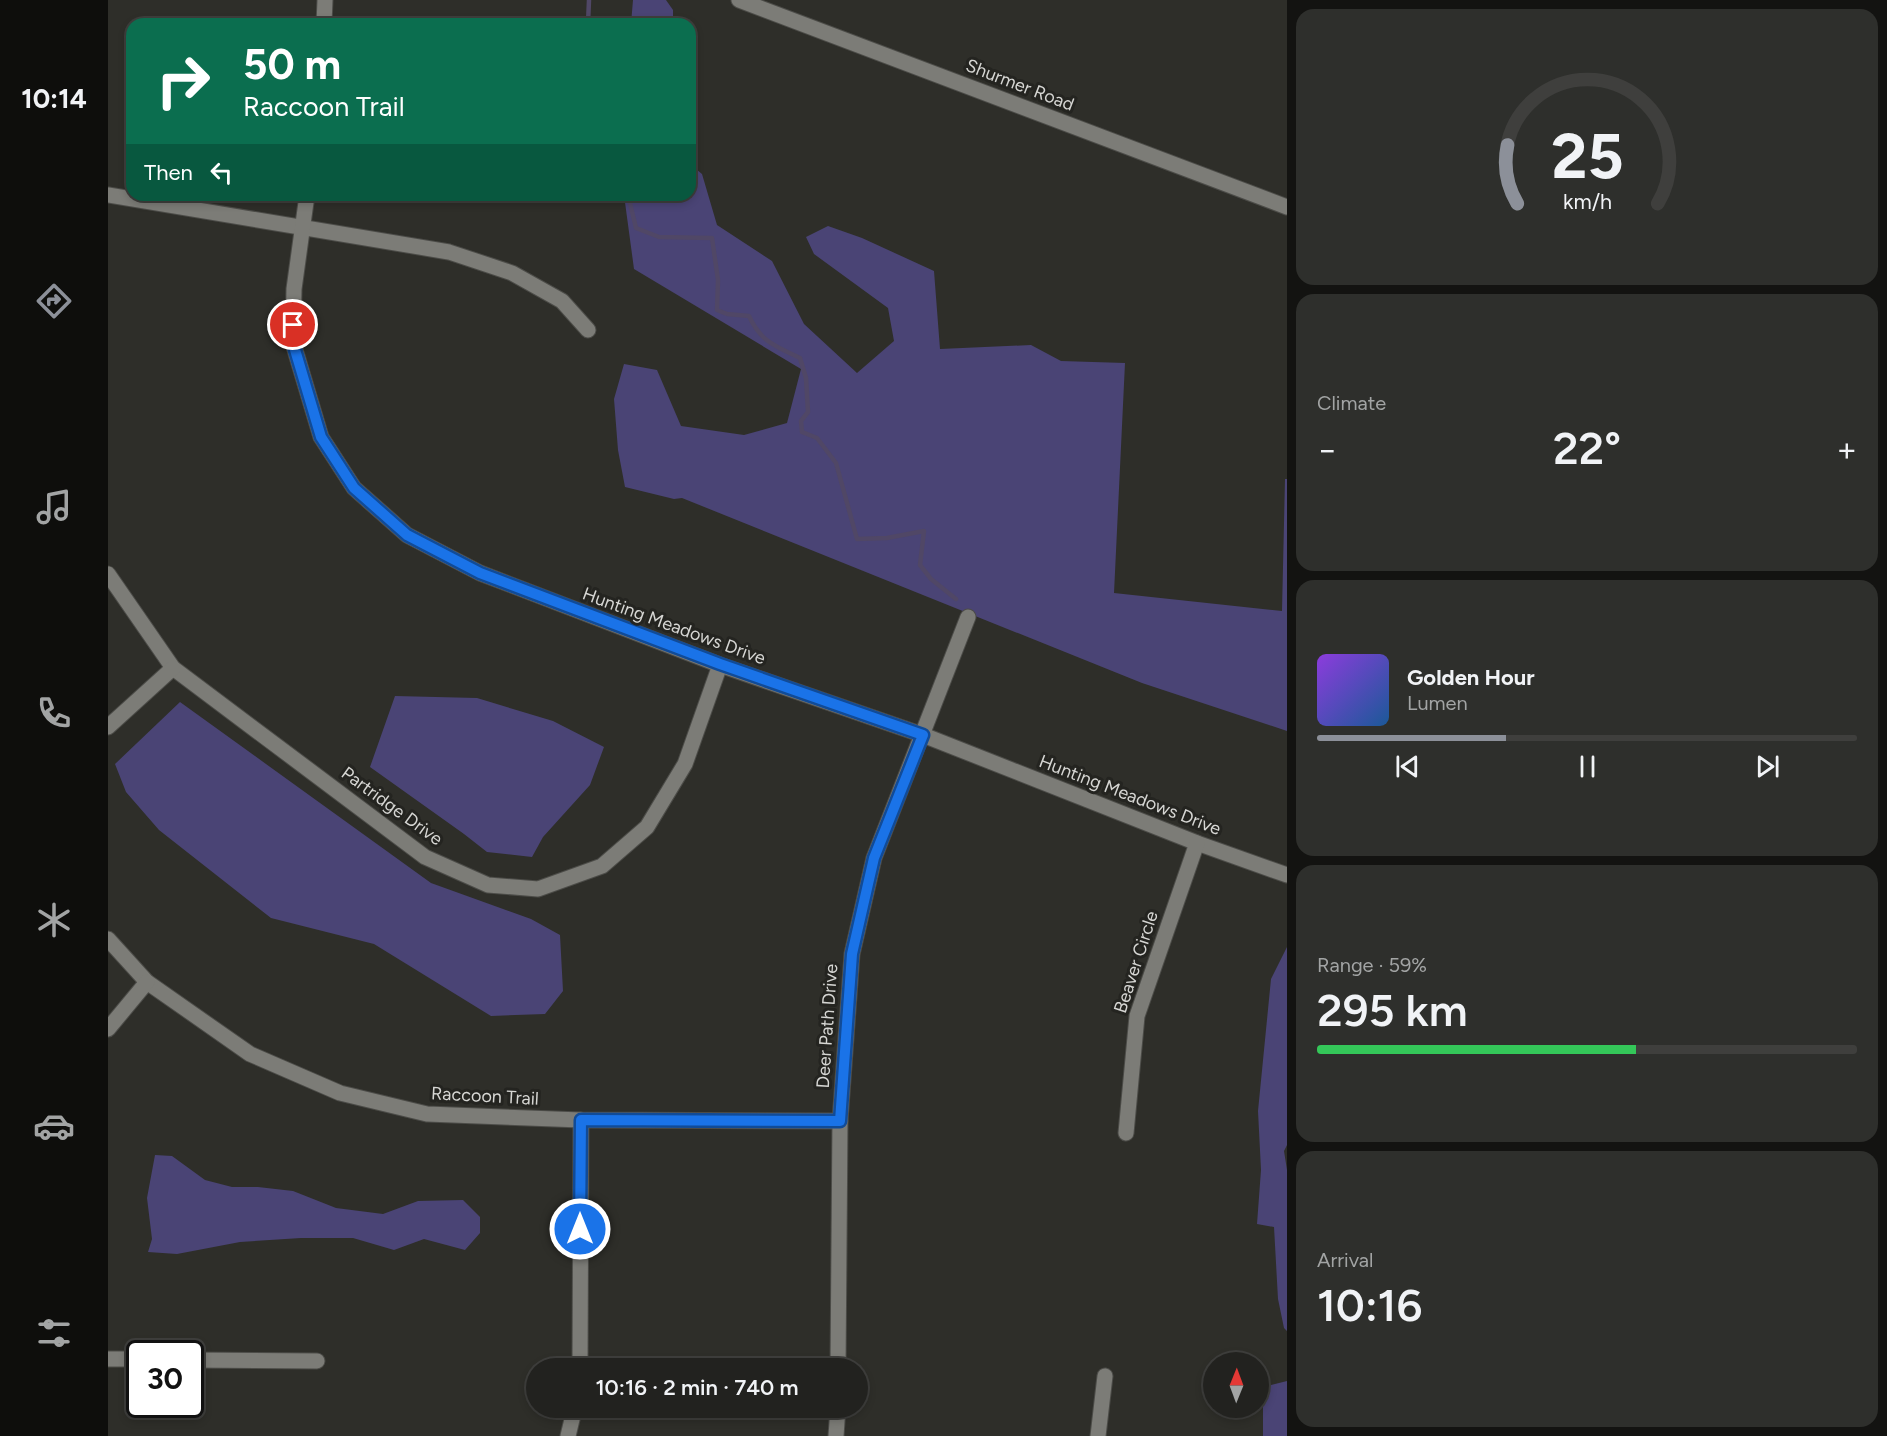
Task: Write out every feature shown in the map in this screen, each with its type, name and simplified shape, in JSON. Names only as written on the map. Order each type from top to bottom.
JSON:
[{"type":"street","points":[[324,18],[325,0]]},
{"type":"street","name":"Shurmer Road","points":[[739,0],[1287,207]]},
{"type":"street","points":[[108,195],[126,198]]},
{"type":"street","points":[[145,201],[449,252],[512,273],[562,301],[588,330]]},
{"type":"street","name":"Hunting Meadows Drive","points":[[306,201],[294,290],[293,343],[321,437],[354,488],[407,535],[480,573],[720,664],[923,735],[1197,843],[1287,875]]},
{"type":"street","name":"Partridge Drive","points":[[108,574],[173,668],[424,857],[488,885],[538,889],[602,866],[647,827],[685,764],[720,664]]},
{"type":"street","name":"Deer Path Drive","points":[[838,1358],[840,1121],[852,954],[874,858],[968,617]]},
{"type":"street","points":[[108,727],[173,668]]},
{"type":"street","name":"Beaver Circle","points":[[1126,1133],[1137,1016],[1197,843]]},
{"type":"street","name":"Raccoon Trail","points":[[108,939],[147,982],[250,1054],[340,1092],[427,1114],[581,1120],[840,1121]]},
{"type":"street","points":[[108,1029],[147,982]]},
{"type":"street","points":[[580,1358],[581,1120]]},
{"type":"street","points":[[108,1359],[126,1359]]},
{"type":"street","points":[[204,1360],[317,1361]]},
{"type":"street","points":[[1098,1436],[1105,1376]]},
{"type":"street","points":[[568,1436],[572,1418]]},
{"type":"street","points":[[836,1436],[837,1418]]},
{"type":"shaded area","points":[[633,0],[666,0],[673,10],[673,18],[632,18]]},
{"type":"shaded area","points":[[696,169],[702,174],[717,225],[772,261],[804,324],[857,373],[894,341],[888,308],[814,254],[806,237],[828,226],[862,238],[934,271],[940,349],[1031,345],[1061,361],[1125,363],[1114,593],[1282,611],[1285,479],[1287,479],[1287,731],[1142,683],[682,498],[674,499],[625,487],[618,450],[614,399],[624,364],[657,370],[681,426],[744,435],[787,423],[801,369],[634,269],[625,201],[696,201]]},
{"type":"shaded area","points":[[395,696],[477,698],[553,721],[604,747],[590,785],[543,837],[532,857],[487,852],[370,767]]},
{"type":"shaded area","points":[[180,702],[431,883],[531,919],[560,935],[563,991],[545,1014],[491,1016],[374,944],[271,918],[159,830],[126,792],[115,764]]},
{"type":"shaded area","points":[[1287,947],[1287,1145],[1284,1151],[1287,1170],[1287,1331],[1284,1328],[1278,1299],[1274,1227],[1257,1224],[1261,1170],[1258,1111],[1271,979]]},
{"type":"shaded area","points":[[155,1155],[172,1156],[205,1180],[232,1187],[293,1191],[336,1208],[383,1214],[418,1201],[463,1200],[480,1217],[480,1233],[465,1250],[424,1239],[394,1250],[353,1238],[301,1238],[240,1242],[177,1254],[148,1252],[152,1239],[147,1198]]},
{"type":"shaded area","points":[[1287,1381],[1287,1436],[1263,1436],[1263,1418],[1269,1418],[1269,1386]]},
{"type":"waterway","points":[[588,18],[589,0]]},
{"type":"waterway","points":[[629,201],[636,228],[659,237],[712,238],[718,280],[717,310],[727,314],[749,316],[764,338],[800,358],[806,378],[808,412],[801,421],[802,432],[817,438],[836,463],[857,539],[887,538],[924,531],[920,565],[931,579],[956,599]]},
{"type":"route","points":[[293,325],[293,343],[321,437],[354,488],[407,535],[480,573],[720,664],[923,735],[874,858],[852,954],[840,1121],[581,1120],[580,1229]]}]
